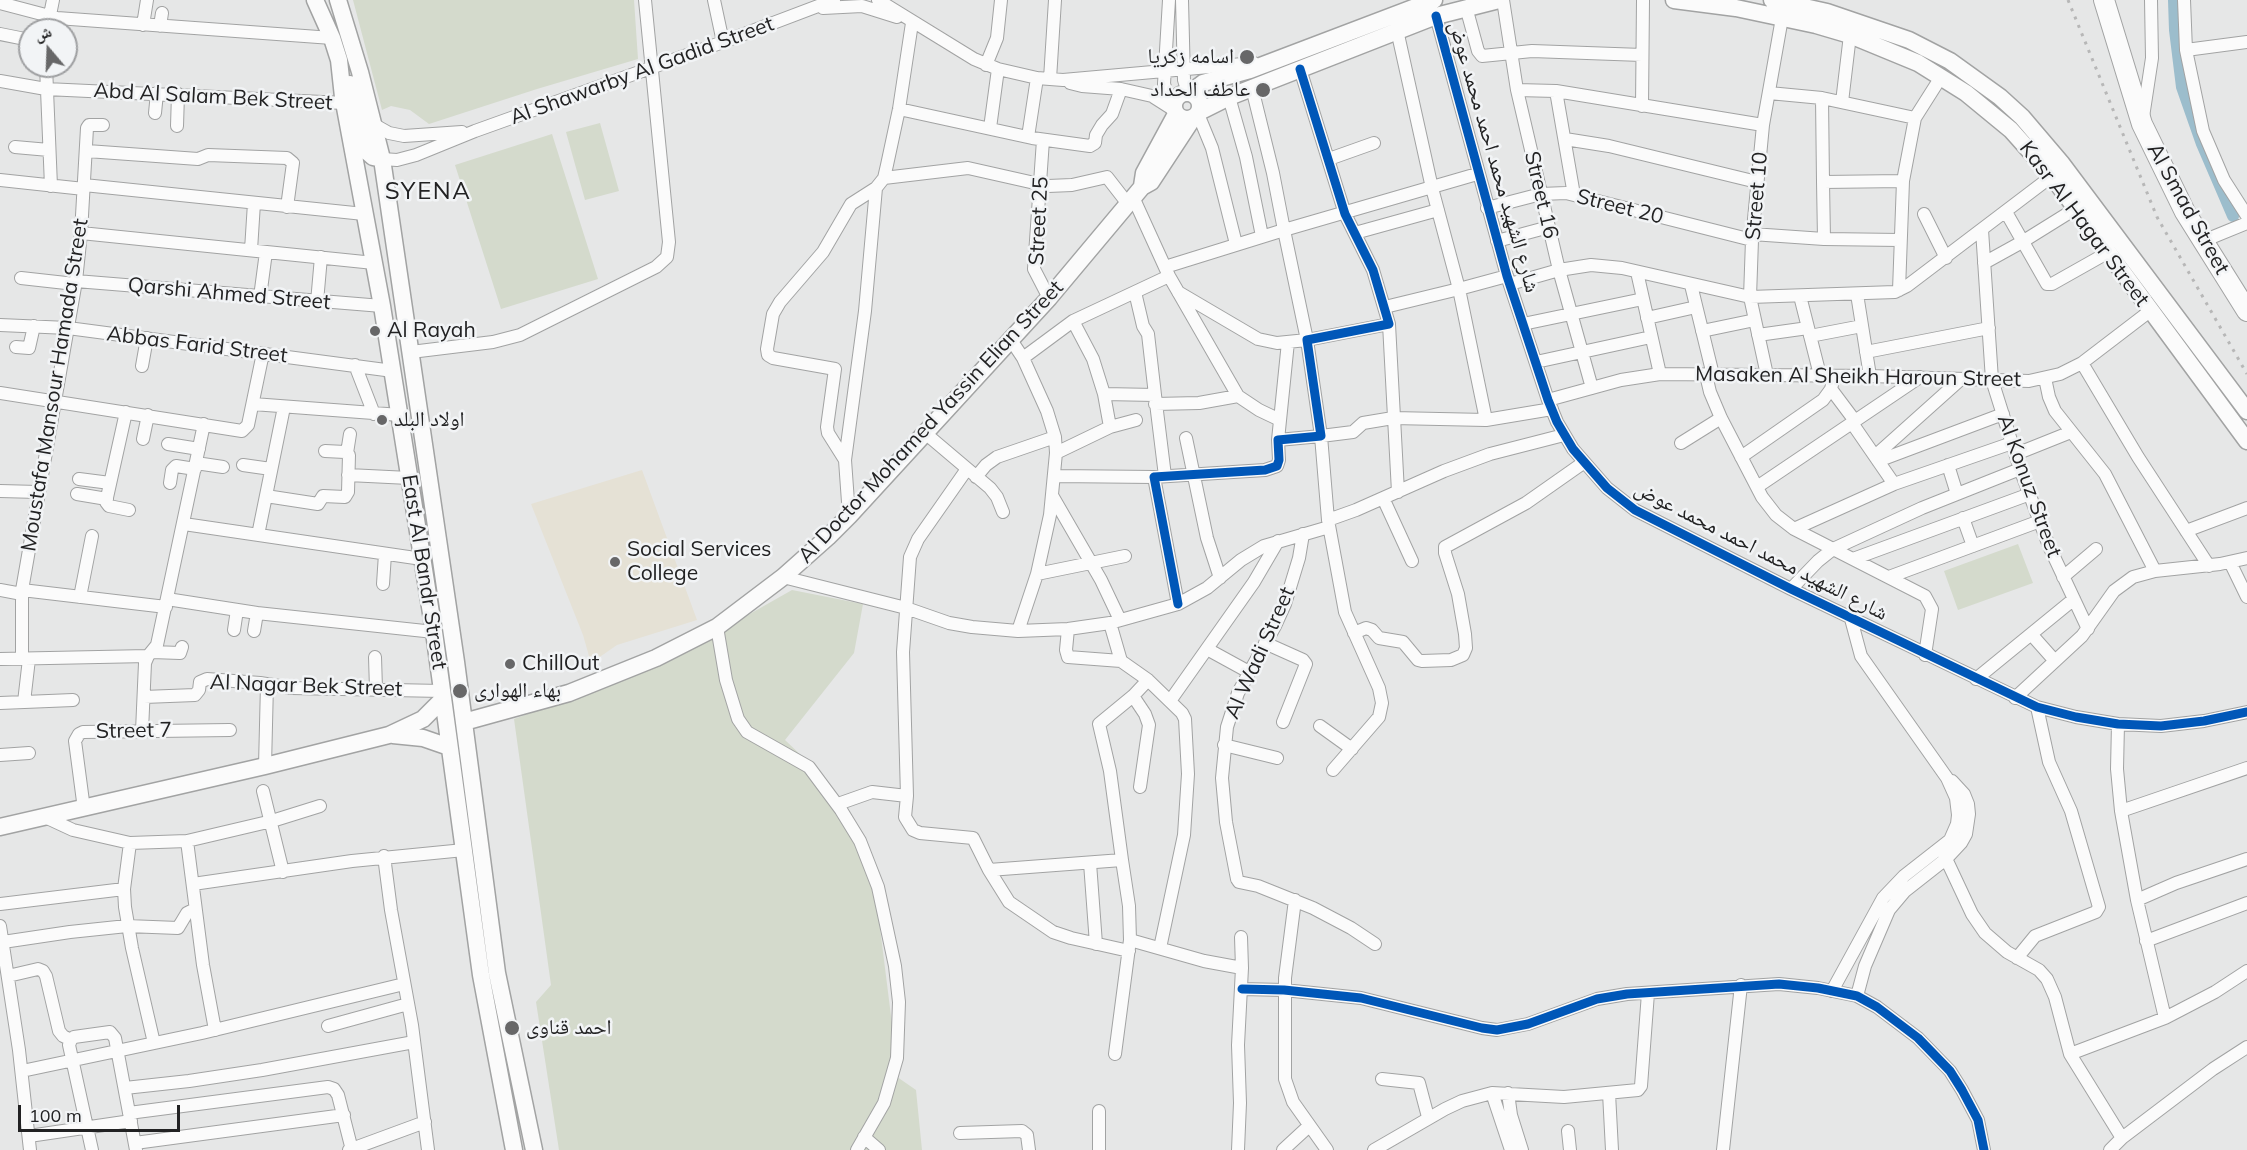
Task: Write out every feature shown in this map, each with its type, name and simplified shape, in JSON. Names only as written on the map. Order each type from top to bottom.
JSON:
[{"type":"highway","name":"Al Smad Street","points":[[2104,0],[2142,124],[2174,192],[2247,311]]},
{"type":"main road","name":"East Al Bandr Street","points":[[315,0],[332,38],[341,71],[344,103],[382,306],[434,632],[481,975],[514,1150]]},
{"type":"main road","points":[[330,0],[336,13],[346,24]]},
{"type":"main road","name":"East Al Bandr Street","points":[[338,0],[382,159],[464,722],[497,972],[534,1150]]},
{"type":"main road","points":[[1435,8],[1397,30],[1229,97],[1196,115],[1184,119],[1175,109],[1181,94],[1189,93],[1200,85],[1435,8],[1466,7],[1501,0]]},
{"type":"main road","name":"Kasr Al Hagar Street","points":[[1674,0],[1736,8],[1850,35],[1905,57],[1966,93],[2012,130],[2052,176],[2247,441]]},
{"type":"main road","name":"Kasr Al Hagar Street","points":[[1772,0],[1827,12],[1910,40],[1950,61],[2000,97],[2022,117],[2056,156],[2247,411]]},
{"type":"main road","points":[[341,71],[353,90],[364,149],[373,157],[382,159]]},
{"type":"main road","points":[[1189,93],[1199,100],[1196,115]]},
{"type":"main road","name":"Al Doctor Mohamed Yassin Elian Street","points":[[1134,196],[1175,109]]},
{"type":"main road","name":"Al Doctor Mohamed Yassin Elian Street","points":[[464,722],[573,692],[656,658],[717,627],[783,577],[849,516],[1049,298],[1134,196],[1151,182],[1196,115]]},
{"type":"main road","points":[[364,214],[368,198],[372,194],[388,195]]},
{"type":"main road","points":[[0,827],[84,809],[389,735],[423,719],[442,694]]},
{"type":"main road","points":[[389,735],[423,738],[449,747]]},
{"type":"street","points":[[49,16],[53,0]]},
{"type":"street","points":[[143,25],[147,0]]},
{"type":"street","points":[[411,352],[511,339],[662,263],[669,250],[669,242],[645,0]]},
{"type":"street","points":[[714,0],[723,42]]},
{"type":"street","name":"Al Shawarby Al Gadid Street","points":[[382,159],[410,157],[475,131],[834,0]]},
{"type":"street","name":"Al Shawarby Al Gadid Street","points":[[878,0],[912,23],[986,65],[1037,78],[1063,80],[1273,61]]},
{"type":"street","points":[[986,65],[997,38],[1001,0]]},
{"type":"street","points":[[1050,80],[1055,0]]},
{"type":"street","points":[[1168,0],[1164,71],[1166,92],[1175,109]]},
{"type":"street","points":[[1182,0],[1184,81],[1189,93]]},
{"type":"street","name":"Street 16","points":[[1501,0],[1517,90],[1558,270],[1592,388]]},
{"type":"street","points":[[1642,106],[1643,0]]},
{"type":"street","points":[[2142,124],[2152,58],[2151,0]]},
{"type":"street","points":[[2184,0],[2186,50],[2203,131],[2224,180],[2247,216]]},
{"type":"street","points":[[0,3],[49,16],[332,38]]},
{"type":"street","name":"Al Shawarby Al Gadid Street","points":[[810,10],[855,6],[912,23]]},
{"type":"street","points":[[1466,7],[1478,51],[1482,56],[1510,52],[1642,55]]},
{"type":"street","name":"شارع الشهيد محمد احمد محمد عوض","points":[[1435,8],[1487,208],[1508,280],[1550,405],[1564,435],[1583,463],[1608,488],[1635,510],[1851,619],[2037,707],[2118,724],[2161,726],[2204,721],[2247,712]]},
{"type":"street","points":[[160,26],[162,13]]},
{"type":"street","name":"Street 10","points":[[1767,375],[1750,297],[1752,237],[1763,124],[1782,18]]},
{"type":"street","points":[[857,372],[789,363],[768,355],[767,349],[773,314],[780,302],[823,252],[851,204],[876,188],[884,178],[899,109],[912,23]]},
{"type":"street","points":[[1397,30],[1432,188],[1459,289],[1486,420]]},
{"type":"street","points":[[0,34],[18,38]]},
{"type":"street","points":[[1842,102],[1850,35]]},
{"type":"street","points":[[2186,50],[2247,42]]},
{"type":"street","points":[[990,128],[998,69]]},
{"type":"street","points":[[1300,69],[1345,214],[1373,270],[1389,324],[1398,492]]},
{"type":"street","points":[[1899,291],[1903,181],[1915,118],[1941,77]]},
{"type":"street","points":[[46,78],[51,186]]},
{"type":"street","points":[[1028,137],[1037,78]]},
{"type":"street","name":"Al Shawarby Al Gadid Street","points":[[1063,80],[1082,86],[1121,89],[1152,96],[1175,109]]},
{"type":"street","name":"Abd Al Salam Bek Street","points":[[0,81],[46,89],[344,103]]},
{"type":"street","points":[[1252,88],[1307,340],[1321,436],[1328,523],[1345,612],[1378,688],[1382,703],[1379,717],[1333,770]]},
{"type":"street","points":[[899,109],[1043,140],[1090,146],[1095,143],[1096,135],[1102,124],[1112,114],[1121,89]]},
{"type":"street","points":[[1517,90],[1556,91],[1763,124]]},
{"type":"street","points":[[1556,91],[1574,195]]},
{"type":"street","points":[[155,113],[157,93]]},
{"type":"street","points":[[1769,93],[1822,98],[1915,118]]},
{"type":"street","points":[[177,126],[178,94]]},
{"type":"street","points":[[1229,97],[1246,157],[1262,236]]},
{"type":"street","points":[[1822,98],[1824,239]]},
{"type":"street","points":[[1196,115],[1212,148],[1236,244]]},
{"type":"street","name":"Al Shawarby Al Gadid Street","points":[[373,124],[389,133],[412,137],[475,131]]},
{"type":"street","name":"Moustafa Mansour Hamada Street","points":[[24,702],[22,592],[75,282],[81,233],[88,126],[103,125]]},
{"type":"street","points":[[1565,139],[1609,146],[1757,182]]},
{"type":"street","name":"Street 25","points":[[1043,140],[1034,268],[1049,298]]},
{"type":"street","points":[[1329,159],[1374,143]]},
{"type":"street","points":[[15,147],[49,150]]},
{"type":"street","points":[[87,151],[198,159],[208,155],[287,158],[293,163],[287,207]]},
{"type":"street","points":[[884,178],[968,168],[985,170],[1040,186],[1064,186],[1107,177],[1134,196],[1167,272],[1238,396],[1280,420]]},
{"type":"street","points":[[1023,358],[1073,321],[1135,292],[1167,272],[1236,244],[1478,174]]},
{"type":"street","points":[[1385,307],[1459,289],[1591,265],[1637,272],[1750,297],[1899,291],[1946,258],[2052,176]]},
{"type":"street","points":[[0,180],[364,214]]},
{"type":"street","points":[[1823,182],[1903,181]]},
{"type":"street","points":[[849,516],[845,460],[866,311],[876,188]]},
{"type":"street","name":"Street 20","points":[[1487,208],[1541,194],[1557,193],[1752,237],[1900,240]]},
{"type":"street","points":[[251,250],[254,203]]},
{"type":"street","points":[[1984,263],[2075,208]]},
{"type":"street","points":[[1355,233],[1438,210]]},
{"type":"street","points":[[2006,212],[2049,285],[2107,253]]},
{"type":"street","points":[[1924,214],[1946,258]]},
{"type":"street","points":[[2203,241],[2247,223]]},
{"type":"street","points":[[1497,241],[1549,227]]},
{"type":"street","name":"Al Konuz Street","points":[[1982,230],[1992,380],[2020,469],[2063,576],[2088,630]]},
{"type":"street","points":[[81,233],[374,263]]},
{"type":"street","points":[[260,297],[266,252]]},
{"type":"street","points":[[317,302],[321,257]]},
{"type":"street","points":[[1637,272],[1660,374]]},
{"type":"street","name":"Qarshi Ahmed Street","points":[[21,279],[382,306]]},
{"type":"street","points":[[1690,285],[1702,331],[1710,375],[1710,392],[1757,487],[1776,515],[1794,529],[1922,593],[1931,604],[1925,655]]},
{"type":"street","points":[[1135,292],[1143,326],[1150,341],[1159,477],[1178,604]]},
{"type":"street","points":[[1178,292],[1258,339],[1268,342],[1307,340],[1389,324]]},
{"type":"street","points":[[1857,294],[1870,376]]},
{"type":"street","points":[[1800,296],[1820,375]]},
{"type":"street","points":[[1523,324],[1643,299]]},
{"type":"street","points":[[1647,318],[1696,307]]},
{"type":"street","name":"Masaken Al Sheikh Haroun Street","points":[[1278,440],[1353,432],[1363,423],[1393,418],[1486,420],[1550,405],[1592,388],[1630,378],[1660,374],[1820,375],[2013,381],[2045,378],[2060,374],[2082,363],[2150,311]]},
{"type":"street","points":[[1702,331],[1755,320]]},
{"type":"street","points":[[1073,321],[1093,358],[1104,394],[1110,427]]},
{"type":"street","name":"Abbas Farid Street","points":[[0,325],[68,328],[393,371]]},
{"type":"street","points":[[16,347],[29,348],[34,326]]},
{"type":"street","points":[[1758,335],[1862,326]]},
{"type":"street","points":[[1866,352],[1989,328]]},
{"type":"street","points":[[1536,362],[1651,337]]},
{"type":"street","points":[[142,366],[147,338]]},
{"type":"street","points":[[1011,340],[1023,358],[1047,411],[1055,437],[1056,453],[1053,496],[1037,574],[1018,631]]},
{"type":"street","points":[[1055,476],[1159,477],[1277,466],[1288,342]]},
{"type":"street","points":[[0,393],[242,431],[248,425],[263,353]]},
{"type":"street","points":[[2082,363],[2138,457],[2209,566]]},
{"type":"street","points":[[355,365],[374,414]]},
{"type":"street","points":[[835,369],[827,427],[828,433],[845,460]]},
{"type":"street","points":[[1741,457],[1823,400],[1832,389],[1834,376]]},
{"type":"street","points":[[1757,487],[1920,377]]},
{"type":"street","points":[[2045,378],[2051,404],[2105,474],[2156,571]]},
{"type":"street","points":[[1877,459],[1961,379]]},
{"type":"street","points":[[1832,389],[1894,484]]},
{"type":"street","points":[[1104,394],[1199,402],[1238,396]]},
{"type":"street","points":[[253,404],[400,415]]},
{"type":"street","points":[[258,535],[284,406]]},
{"type":"street","points":[[126,412],[106,502],[109,506],[129,510]]},
{"type":"street","points":[[1877,459],[2003,414]]},
{"type":"street","points":[[143,439],[147,415]]},
{"type":"street","points":[[1681,443],[1721,418]]},
{"type":"street","points":[[1056,453],[1110,427],[1136,420]]},
{"type":"street","points":[[142,731],[146,663],[157,645],[204,424]]},
{"type":"street","points":[[1794,529],[1894,484],[1948,465],[2071,432]]},
{"type":"street","points":[[925,433],[993,492],[1003,513]]},
{"type":"street","points":[[266,496],[318,504],[323,496],[345,497],[348,492],[349,457],[347,453],[350,434]]},
{"type":"street","points":[[783,577],[906,608],[949,623],[972,627],[1018,631],[1068,630],[1115,622],[1178,604],[1220,578],[1252,552],[1303,534],[1444,471],[1490,454],[1564,435]]},
{"type":"street","points":[[1055,437],[997,457],[972,473],[912,549],[903,652],[907,796],[905,817],[912,830],[920,833],[973,838],[1009,902],[1053,932],[1096,944],[1160,948],[1204,961],[1242,968]]},
{"type":"street","points":[[1186,438],[1207,538],[1220,578]]},
{"type":"street","points":[[168,444],[199,449]]},
{"type":"street","points":[[326,451],[347,453]]},
{"type":"street","points":[[1354,633],[1369,629],[1379,638],[1403,642],[1418,660],[1422,661],[1451,660],[1463,655],[1466,648],[1465,634],[1458,594],[1445,547],[1526,503],[1583,463]]},
{"type":"street","points":[[243,465],[271,469]]},
{"type":"street","points":[[1948,465],[1957,494]]},
{"type":"street","points":[[170,483],[172,470],[176,466],[223,467]]},
{"type":"street","points":[[1791,589],[1833,549],[1878,527],[2020,469]]},
{"type":"street","points":[[348,475],[409,478]]},
{"type":"street","points":[[79,479],[110,483]]},
{"type":"street","points":[[0,490],[38,492]]},
{"type":"street","points":[[76,494],[107,499]]},
{"type":"street","points":[[1853,559],[2030,494]]},
{"type":"street","points":[[1053,496],[1101,580],[1115,622],[1121,660]]},
{"type":"street","points":[[1383,498],[1412,561]]},
{"type":"street","points":[[2186,531],[2247,508]]},
{"type":"street","points":[[1963,518],[1974,546]]},
{"type":"street","points":[[1889,577],[2040,521]]},
{"type":"street","points":[[184,524],[422,559]]},
{"type":"street","name":"Al Wadi Street","points":[[1295,900],[1258,886],[1244,884],[1237,879],[1226,822],[1222,778],[1224,746],[1232,710],[1288,597],[1303,534]]},
{"type":"street","points":[[80,597],[92,536]]},
{"type":"street","points":[[1170,701],[1254,582],[1278,541]]},
{"type":"street","points":[[2063,576],[2096,549]]},
{"type":"street","points":[[383,584],[385,554]]},
{"type":"street","points":[[1037,574],[1125,556]]},
{"type":"street","points":[[2015,698],[2088,630],[2107,600],[2123,583],[2144,573],[2209,566],[2247,558]]},
{"type":"street","points":[[2230,562],[2247,597]]},
{"type":"street","points":[[0,590],[166,603],[434,632]]},
{"type":"street","points":[[1976,679],[2074,598]]},
{"type":"street","points":[[234,630],[237,610]]},
{"type":"street","points":[[254,631],[257,613]]},
{"type":"street","points":[[1832,991],[1883,898],[1904,876],[1961,843],[1966,834],[1970,814],[1964,794],[1947,778],[1865,664],[1857,648],[1851,619]]},
{"type":"street","points":[[717,627],[726,680],[738,719],[747,732],[809,767],[837,804],[860,841],[878,887],[899,1002],[897,1058],[884,1102],[857,1150]]},
{"type":"street","points":[[1068,630],[1066,650],[1068,657],[1121,660],[1148,680],[1182,713],[1185,719],[1187,807],[1177,875],[1160,948]]},
{"type":"street","points":[[2031,634],[2055,661]]},
{"type":"street","points":[[1265,643],[1306,664],[1283,722]]},
{"type":"street","points":[[0,659],[180,653],[182,647]]},
{"type":"street","points":[[1207,649],[1249,672]]},
{"type":"street","points":[[375,657],[376,689]]},
{"type":"street","name":"Al Nagar Bek Street","points":[[144,697],[195,695],[199,690],[200,682],[204,679],[292,688],[376,689],[442,694]]},
{"type":"street","points":[[1114,1054],[1129,945],[1129,906],[1110,771],[1098,727],[1102,719],[1133,696],[1148,680]]},
{"type":"street","points":[[265,766],[267,684]]},
{"type":"street","points":[[1133,696],[1145,714],[1149,725],[1140,787]]},
{"type":"street","points":[[0,703],[73,700]]},
{"type":"street","points":[[2017,958],[2035,936],[2096,912],[2099,907],[2071,811],[2049,762],[2037,707]]},
{"type":"street","points":[[2118,724],[2117,769],[2121,811],[2137,900],[2165,1018]]},
{"type":"street","points":[[1320,726],[1352,749]]},
{"type":"street","name":"Street 7","points":[[84,809],[75,741],[79,734],[83,732],[230,730]]},
{"type":"street","points":[[1224,746],[1277,758]]},
{"type":"street","points":[[0,755],[28,753]]},
{"type":"street","points":[[2121,811],[2247,768]]},
{"type":"street","points":[[263,791],[283,872]]},
{"type":"street","points":[[837,804],[872,792],[907,796]]},
{"type":"street","points":[[45,817],[74,830],[130,843],[187,841],[272,821],[320,806]]},
{"type":"street","points":[[187,841],[195,909],[215,1030]]},
{"type":"street","points":[[130,843],[124,889],[127,926],[154,1043]]},
{"type":"street","points":[[193,884],[384,856],[464,850]]},
{"type":"street","points":[[1944,853],[1978,924],[1992,940],[2039,970],[2047,979],[2055,997],[2070,1054],[2115,1146],[2213,1069],[2247,1047]]},
{"type":"street","points":[[1857,996],[1865,966],[1889,910],[1944,853]]},
{"type":"street","points":[[384,856],[414,1042],[428,1150]]},
{"type":"street","points":[[2137,900],[2176,883],[2247,859]]},
{"type":"street","points":[[989,870],[1122,860]]},
{"type":"street","points":[[1090,863],[1096,944]]},
{"type":"street","points":[[0,904],[124,889]]},
{"type":"street","points":[[1327,1150],[1293,1102],[1285,1079],[1284,990],[1295,900],[1351,928],[1375,944]]},
{"type":"street","points":[[2146,941],[2247,903]]},
{"type":"street","points":[[30,1150],[22,1071],[1,936],[127,926],[178,928],[187,913],[195,909]]},
{"type":"street","points":[[1238,1150],[1241,937]]},
{"type":"street","points":[[8,976],[38,969],[43,971],[58,1030],[71,1040]]},
{"type":"street","points":[[2070,1054],[2165,1018],[2233,982],[2247,971]]},
{"type":"street","points":[[22,1071],[215,1030],[404,984]]},
{"type":"street","points":[[1242,989],[1284,990],[1361,998],[1482,1029],[1497,1030],[1528,1024],[1607,997],[1648,993],[1779,984],[1857,996],[1877,1007],[1918,1038],[1950,1071],[1978,1120],[1984,1150]]},
{"type":"street","points":[[1723,1150],[1741,985]]},
{"type":"street","points":[[1374,1150],[1428,1117],[1462,1101],[1492,1093],[1564,1097],[1638,1090],[1641,1086],[1648,993]]},
{"type":"street","points":[[328,1026],[408,1004]]},
{"type":"street","points":[[0,1017],[14,1014]]},
{"type":"street","points":[[92,1150],[69,1045],[74,1036],[110,1032],[115,1038],[136,1146],[344,1115]]},
{"type":"street","points":[[124,1088],[262,1070],[414,1042]]},
{"type":"street","points":[[1382,1079],[1419,1083],[1428,1117]]},
{"type":"street","points":[[29,1136],[89,1129],[130,1117],[328,1087],[334,1089],[339,1095],[351,1150],[425,1122]]},
{"type":"street","points":[[1492,1093],[1511,1150]]},
{"type":"street","points":[[1509,1093],[1511,1115],[1522,1150]]},
{"type":"street","points":[[1609,1093],[1612,1150]]},
{"type":"street","points":[[1099,1111],[1099,1150]]},
{"type":"street","points":[[1283,1150],[1309,1126]]},
{"type":"street","points":[[960,1133],[1022,1131],[1027,1135],[1029,1150]]},
{"type":"street","points":[[1568,1131],[1570,1150]]},
{"type":"street","points":[[864,1137],[879,1150]]},
{"type":"shaded area","points":[[353,0],[634,0],[638,59],[429,124],[410,110],[391,106],[382,110]]},
{"type":"shaded area","points":[[600,123],[619,191],[585,200],[566,132]]},
{"type":"shaded area","points":[[552,134],[598,279],[501,309],[455,165]]},
{"type":"shaded area","name":"Social Services College","points":[[642,470],[697,620],[617,645],[591,663],[583,635],[531,504]]},
{"type":"shaded area","points":[[2018,544],[2033,583],[1958,610],[1944,571]]},
{"type":"shaded area","points":[[792,590],[863,604],[854,653],[785,740],[806,760],[867,858],[879,920],[893,1032],[890,1072],[916,1090],[922,1150],[559,1150],[536,1002],[551,985],[514,719],[624,679],[725,628]]},
{"type":"waterway","points":[[2174,0],[2182,87],[2202,144],[2233,216]]},
{"type":"railway","points":[[2068,0],[2157,217],[2247,374]]},
{"type":"cycle path","points":[[1436,16],[1507,276],[1548,400],[1557,422],[1573,449],[1607,488],[1635,510],[1791,589],[2037,707],[2118,724],[2161,726],[2204,721],[2247,712]]},
{"type":"cycle path","points":[[1178,604],[1154,477],[1265,470],[1277,466],[1278,440],[1321,436],[1307,340],[1389,324],[1373,270],[1345,214],[1300,69]]},
{"type":"cycle path","points":[[1242,989],[1284,990],[1361,998],[1497,1030],[1528,1024],[1597,999],[1627,994],[1779,984],[1818,988],[1857,996],[1877,1007],[1918,1038],[1950,1071],[1978,1120],[1984,1150]]},
{"type":"place","name":"اسامه زكريا","points":[[1247,57]]},
{"type":"place","name":"عاطف الحداد","points":[[1263,90]]},
{"type":"place","name":"Al Rayah","points":[[375,331]]},
{"type":"place","name":"اولاد البلد","points":[[382,420]]},
{"type":"place","name":"Social Services College","points":[[615,562]]},
{"type":"place","name":"ChillOut","points":[[510,664]]},
{"type":"place","name":"بهاء الهوارى","points":[[460,691]]},
{"type":"place","name":"احمد قناوى","points":[[512,1028]]},
{"type":"district","name":"SYENA","points":[[428,192]]}]
